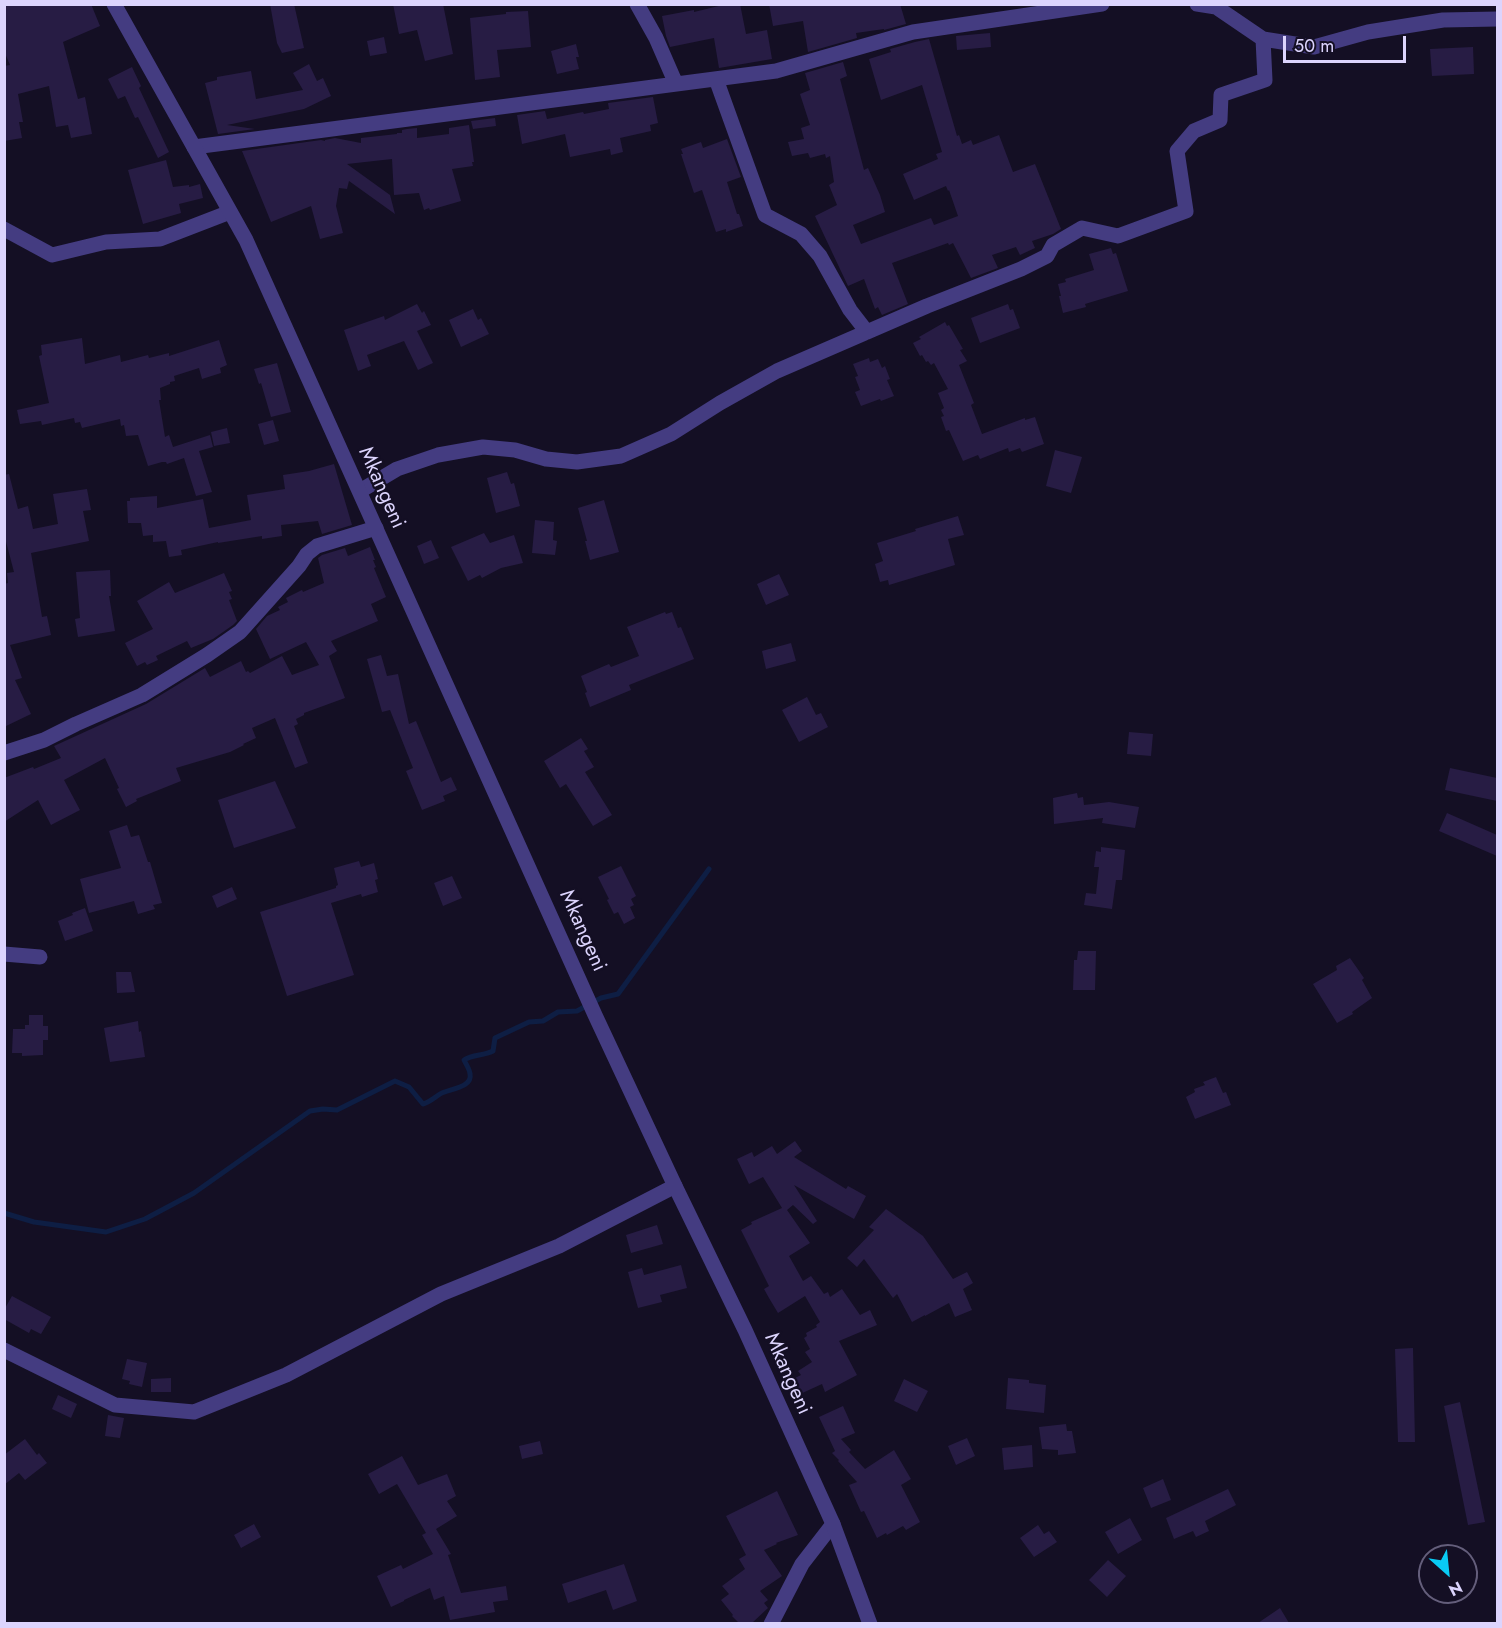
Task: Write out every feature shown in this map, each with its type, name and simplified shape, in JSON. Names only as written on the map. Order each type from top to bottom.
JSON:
[{"type":"street","name":"Mkangeni","points":[[114,4],[246,240],[596,1015],[745,1330],[833,1524],[870,1623]]},
{"type":"street","points":[[637,4],[656,38],[676,84]]},
{"type":"street","points":[[194,147],[776,71],[913,33],[1102,4]]},
{"type":"street","points":[[1197,4],[1216,7],[1263,39],[1314,47],[1368,32],[1443,20],[1497,19]]},
{"type":"street","points":[[360,491],[397,469],[438,455],[483,447],[515,450],[546,459],[577,462],[621,456],[671,434],[777,371],[927,306],[1021,269],[1047,256],[1053,245],[1082,228],[1118,236],[1186,211],[1177,151],[1194,131],[1220,120],[1221,95],[1265,80],[1263,39]]},
{"type":"street","points":[[716,79],[765,215],[801,234],[820,256],[850,310],[867,332]]},
{"type":"street","points":[[4,229],[52,255],[106,242],[160,239],[230,212]]},
{"type":"street","points":[[4,753],[44,740],[142,695],[240,632],[307,554],[317,546],[376,528]]},
{"type":"street","points":[[4,954],[40,957]]},
{"type":"street","points":[[4,1350],[115,1405],[194,1412],[286,1375],[441,1294],[559,1246],[675,1186]]},
{"type":"street","points":[[771,1623],[802,1564],[833,1524]]},
{"type":"building","points":[[4,4],[91,4],[100,26],[63,42],[78,99],[85,97],[92,134],[71,138],[68,125],[56,127],[49,86],[18,94],[23,122],[19,122],[22,138],[4,141],[4,66],[10,65],[4,51]]},
{"type":"building","points":[[270,4],[294,4],[304,48],[282,53],[277,43]]},
{"type":"building","points":[[393,4],[443,4],[453,54],[425,61],[417,30],[399,34]]},
{"type":"building","points":[[727,4],[740,4],[746,34],[767,30],[772,59],[719,68],[714,38],[670,47],[662,16],[694,10],[694,12]]},
{"type":"building","points":[[769,4],[900,4],[906,24],[884,30],[856,33],[857,38],[808,52],[803,21],[773,26]]},
{"type":"building","points":[[528,11],[531,47],[497,50],[500,77],[475,80],[470,18]]},
{"type":"building","points":[[990,33],[991,47],[957,50],[956,36]]},
{"type":"building","points":[[384,37],[387,53],[370,56],[367,41]]},
{"type":"building","points":[[929,39],[957,136],[959,135],[962,144],[971,140],[973,145],[999,135],[1013,172],[1035,164],[1061,229],[1032,241],[1035,248],[1020,255],[1016,247],[992,255],[998,268],[971,278],[953,243],[892,263],[908,304],[882,315],[878,307],[875,309],[864,279],[848,286],[815,216],[837,205],[829,185],[834,182],[830,156],[826,158],[825,154],[810,158],[808,153],[792,156],[788,142],[804,139],[801,128],[810,125],[800,94],[810,90],[805,73],[843,62],[847,76],[840,79],[864,170],[868,168],[885,212],[853,225],[861,244],[931,218],[934,225],[958,216],[946,186],[914,200],[903,174],[938,159],[936,154],[942,152],[922,85],[881,100],[869,59],[891,52],[890,49]]},
{"type":"building","points":[[576,44],[579,69],[557,74],[551,51]]},
{"type":"building","points":[[1473,47],[1474,74],[1432,76],[1430,49]]},
{"type":"building","points":[[309,64],[317,81],[323,78],[331,96],[304,109],[227,125],[255,129],[218,134],[205,83],[217,80],[217,77],[251,71],[256,99],[303,90],[293,73]]},
{"type":"building","points":[[132,67],[141,86],[139,88],[169,152],[158,158],[125,96],[118,99],[108,79]]},
{"type":"building","points":[[653,97],[658,123],[650,125],[651,131],[620,138],[623,152],[611,155],[610,149],[570,157],[565,134],[522,144],[517,115],[545,111],[547,119],[609,109],[608,103]]},
{"type":"building","points":[[495,118],[496,126],[473,129],[471,121]]},
{"type":"building","points":[[469,125],[473,166],[452,169],[461,201],[424,210],[419,193],[394,195],[392,159],[347,164],[390,195],[395,214],[349,181],[347,189],[339,188],[336,206],[343,233],[320,239],[311,206],[271,222],[242,151],[335,138],[361,143],[361,138],[397,134],[402,133],[402,130],[417,128],[417,138],[449,134],[449,128]]},
{"type":"building","points":[[727,139],[741,177],[727,182],[743,226],[726,232],[726,229],[716,232],[702,190],[694,193],[681,149],[701,142],[703,148]]},
{"type":"building","points":[[166,160],[173,187],[200,184],[203,198],[179,204],[181,213],[143,224],[128,170]]},
{"type":"building","points":[[1111,248],[1113,254],[1116,253],[1128,291],[1063,313],[1058,284],[1066,282],[1065,279],[1094,270],[1089,254]]},
{"type":"building","points":[[417,304],[422,313],[424,311],[431,325],[417,331],[433,363],[418,370],[404,341],[367,355],[371,366],[358,371],[344,330],[384,316],[385,320]]},
{"type":"building","points":[[1008,304],[1010,310],[1013,309],[1020,328],[980,343],[971,318]]},
{"type":"building","points":[[473,309],[478,320],[481,318],[489,334],[461,347],[449,320]]},
{"type":"building","points":[[945,322],[963,349],[960,350],[967,361],[959,365],[974,403],[971,405],[982,434],[1025,418],[1025,420],[1035,417],[1044,444],[1022,452],[1020,448],[1009,452],[1008,448],[980,459],[978,455],[963,461],[941,417],[944,416],[941,410],[944,408],[938,393],[948,389],[934,363],[931,365],[928,361],[926,362],[913,343]]},
{"type":"building","points":[[82,338],[85,364],[120,355],[121,362],[148,355],[149,358],[169,353],[169,356],[219,340],[227,365],[220,368],[221,373],[202,379],[199,368],[174,376],[175,381],[160,388],[161,400],[159,400],[165,437],[169,435],[173,447],[210,435],[213,447],[199,451],[212,492],[196,496],[184,458],[167,464],[162,462],[148,466],[138,435],[126,436],[120,419],[82,428],[80,422],[75,423],[74,418],[42,425],[41,421],[20,424],[17,410],[49,403],[39,356],[42,355],[41,345]]},
{"type":"building","points":[[869,358],[870,362],[878,359],[882,368],[885,366],[890,379],[887,380],[894,396],[861,406],[855,392],[860,390],[853,364]]},
{"type":"building","points":[[277,363],[291,412],[271,417],[261,383],[259,384],[254,369]]},
{"type":"building","points":[[273,420],[279,441],[264,445],[258,424]]},
{"type":"building","points":[[227,428],[230,443],[214,446],[211,432]]},
{"type":"building","points":[[1055,450],[1082,457],[1071,493],[1046,486]]},
{"type":"building","points":[[334,464],[352,525],[322,534],[318,521],[281,525],[282,536],[262,539],[262,536],[218,542],[181,550],[182,555],[169,557],[166,541],[153,542],[153,535],[143,536],[141,523],[128,523],[127,501],[130,501],[130,498],[157,496],[157,508],[203,499],[209,528],[251,520],[247,495],[285,489],[283,475]]},
{"type":"building","points":[[507,472],[511,484],[514,483],[520,506],[496,513],[487,478]]},
{"type":"building","points":[[9,474],[18,509],[28,506],[33,529],[58,524],[53,494],[87,489],[91,510],[83,511],[89,541],[31,553],[42,617],[47,616],[51,635],[10,645],[22,678],[15,680],[31,714],[4,727],[4,584],[8,583],[7,573],[14,572],[4,534],[4,475]]},
{"type":"building","points":[[604,500],[619,552],[590,560],[578,508]]},
{"type":"building","points":[[958,516],[964,535],[948,539],[955,565],[889,585],[888,580],[880,582],[875,564],[883,561],[877,543]]},
{"type":"building","points":[[535,520],[554,522],[553,540],[557,541],[555,555],[532,553]]},
{"type":"building","points":[[484,533],[490,543],[514,535],[523,563],[501,568],[482,578],[480,575],[468,581],[451,547]]},
{"type":"building","points":[[431,540],[439,558],[424,564],[417,546]]},
{"type":"building","points":[[370,547],[375,560],[373,560],[376,567],[374,568],[386,597],[371,604],[378,621],[331,641],[337,651],[329,656],[345,698],[304,713],[296,719],[298,724],[294,726],[308,763],[295,768],[275,718],[252,728],[256,738],[244,745],[230,752],[176,768],[181,781],[136,799],[137,801],[126,807],[105,758],[64,780],[80,810],[51,825],[38,800],[4,822],[4,778],[61,758],[54,746],[146,704],[205,668],[210,677],[241,661],[246,672],[250,673],[282,656],[292,675],[319,665],[306,642],[270,659],[256,629],[267,616],[280,610],[278,607],[288,602],[286,598],[324,583],[318,558],[322,555],[345,548],[348,556]]},
{"type":"building","points":[[110,570],[111,596],[109,596],[115,631],[78,637],[75,619],[80,618],[76,572]]},
{"type":"building","points":[[224,573],[232,591],[229,592],[232,599],[229,600],[237,621],[213,639],[191,648],[187,641],[156,656],[158,660],[137,666],[125,643],[153,629],[137,601],[169,582],[175,593]]},
{"type":"building","points":[[779,574],[789,595],[766,605],[757,584]]},
{"type":"building","points":[[665,612],[666,614],[672,612],[694,659],[629,685],[631,690],[590,707],[581,676],[609,664],[611,667],[639,656],[627,627]]},
{"type":"building","points":[[791,643],[796,661],[766,669],[762,651]]},
{"type":"building","points":[[381,655],[387,676],[398,674],[409,724],[416,721],[441,782],[451,777],[457,790],[443,796],[445,801],[422,810],[406,771],[413,768],[390,710],[382,712],[367,659]]},
{"type":"building","points":[[807,697],[816,715],[821,713],[828,727],[799,742],[782,710]]},
{"type":"building","points":[[1129,732],[1153,734],[1151,756],[1127,754]]},
{"type":"building","points":[[581,738],[588,749],[584,751],[594,767],[585,772],[612,815],[593,826],[566,784],[560,788],[544,761]]},
{"type":"building","points":[[1450,768],[1497,778],[1497,801],[1445,790]]},
{"type":"building","points":[[275,781],[296,828],[234,848],[218,800]]},
{"type":"building","points":[[1077,793],[1078,798],[1083,797],[1084,805],[1109,802],[1139,807],[1135,828],[1102,823],[1103,818],[1054,824],[1053,798]]},
{"type":"building","points":[[1447,813],[1497,835],[1497,856],[1439,831]]},
{"type":"building","points":[[127,825],[131,837],[139,835],[162,903],[153,905],[155,909],[138,914],[134,901],[89,913],[80,879],[121,868],[109,831]]},
{"type":"building","points":[[1101,847],[1125,850],[1122,880],[1116,880],[1112,909],[1084,905],[1086,893],[1096,894],[1099,867],[1094,867],[1096,851],[1101,852]]},
{"type":"building","points":[[359,861],[361,867],[374,863],[378,892],[362,897],[361,894],[331,903],[354,975],[287,996],[260,912],[336,888],[338,885],[334,868]]},
{"type":"building","points":[[621,866],[636,896],[631,899],[634,905],[630,907],[635,918],[624,924],[618,912],[614,914],[598,877]]},
{"type":"building","points":[[452,876],[462,898],[443,906],[434,883]]},
{"type":"building","points":[[232,887],[237,899],[217,908],[212,896]]},
{"type":"building","points":[[85,908],[93,931],[65,941],[58,921]]},
{"type":"building","points":[[1078,951],[1096,951],[1095,990],[1073,990],[1074,960],[1077,960]]},
{"type":"building","points":[[1350,958],[1364,978],[1362,980],[1372,998],[1352,1012],[1353,1014],[1337,1023],[1313,984],[1337,970],[1336,966]]},
{"type":"building","points":[[116,972],[131,972],[135,992],[117,993]]},
{"type":"building","points":[[29,1015],[43,1015],[43,1026],[48,1026],[48,1040],[43,1040],[43,1055],[22,1056],[22,1053],[12,1053],[13,1029],[25,1029],[25,1025],[29,1025]]},
{"type":"building","points":[[138,1021],[145,1057],[110,1062],[104,1028]]},
{"type":"building","points":[[1216,1077],[1231,1105],[1195,1119],[1186,1097],[1195,1092],[1194,1089],[1205,1085],[1203,1082]]},
{"type":"building","points":[[795,1141],[802,1151],[794,1157],[846,1189],[848,1186],[866,1196],[854,1219],[794,1185],[817,1221],[813,1224],[793,1205],[787,1210],[810,1243],[789,1256],[803,1281],[811,1276],[824,1294],[828,1292],[830,1297],[842,1289],[860,1315],[870,1310],[877,1325],[839,1341],[857,1375],[825,1392],[822,1384],[798,1395],[791,1380],[801,1375],[798,1371],[812,1362],[805,1352],[810,1349],[804,1338],[807,1336],[806,1333],[817,1327],[816,1325],[820,1322],[805,1296],[778,1313],[764,1289],[769,1286],[741,1230],[752,1224],[751,1222],[782,1208],[763,1177],[749,1184],[737,1159],[752,1152],[754,1157],[772,1146],[777,1154]]},
{"type":"building","points":[[886,1209],[923,1236],[953,1279],[967,1272],[973,1283],[963,1289],[972,1310],[955,1317],[949,1303],[912,1322],[897,1294],[893,1298],[864,1259],[857,1267],[847,1258],[874,1230],[869,1227]]},
{"type":"building","points":[[657,1225],[663,1244],[631,1253],[626,1235]]},
{"type":"building","points":[[681,1265],[687,1288],[660,1295],[662,1302],[638,1308],[628,1272],[642,1268],[644,1275]]},
{"type":"building","points":[[12,1296],[51,1317],[41,1334],[31,1329],[29,1333],[4,1319],[4,1310]]},
{"type":"building","points":[[1413,1348],[1415,1442],[1398,1442],[1395,1349]]},
{"type":"building","points":[[127,1359],[147,1363],[142,1387],[129,1384],[130,1381],[122,1379]]},
{"type":"building","points":[[171,1378],[171,1392],[151,1392],[151,1379]]},
{"type":"building","points":[[1008,1378],[1029,1380],[1029,1383],[1046,1385],[1044,1413],[1006,1409]]},
{"type":"building","points":[[904,1379],[928,1391],[917,1412],[894,1401]]},
{"type":"building","points":[[58,1395],[77,1404],[71,1418],[52,1409]]},
{"type":"building","points":[[1460,1402],[1485,1522],[1468,1525],[1444,1406]]},
{"type":"building","points":[[843,1406],[855,1433],[841,1439],[851,1450],[849,1452],[865,1469],[894,1450],[911,1479],[901,1485],[920,1522],[906,1530],[903,1526],[877,1538],[864,1511],[861,1512],[849,1485],[857,1482],[832,1453],[835,1451],[819,1417]]},
{"type":"building","points":[[108,1415],[124,1418],[120,1438],[105,1436]]},
{"type":"building","points":[[1066,1424],[1067,1431],[1072,1431],[1076,1453],[1058,1455],[1058,1450],[1042,1449],[1039,1427]]},
{"type":"building","points":[[967,1438],[975,1456],[956,1465],[948,1446]]},
{"type":"building","points":[[25,1439],[37,1455],[39,1453],[47,1463],[25,1480],[19,1473],[4,1485],[4,1455]]},
{"type":"building","points":[[540,1441],[543,1454],[522,1459],[519,1446]]},
{"type":"building","points":[[1032,1445],[1033,1467],[1004,1470],[1002,1448]]},
{"type":"building","points":[[402,1456],[418,1485],[447,1474],[456,1496],[447,1501],[457,1516],[436,1529],[451,1554],[448,1555],[461,1593],[506,1586],[508,1600],[493,1602],[495,1612],[450,1620],[444,1596],[434,1600],[430,1588],[391,1607],[377,1576],[401,1565],[403,1569],[433,1554],[422,1535],[426,1533],[397,1484],[379,1494],[368,1474]]},
{"type":"building","points":[[1163,1479],[1171,1500],[1151,1508],[1143,1488]]},
{"type":"building","points":[[1228,1489],[1236,1505],[1205,1521],[1209,1531],[1196,1537],[1193,1531],[1174,1539],[1166,1518]]},
{"type":"building","points":[[777,1491],[798,1535],[764,1550],[782,1576],[760,1591],[768,1600],[764,1603],[768,1608],[752,1623],[739,1623],[721,1600],[729,1594],[722,1586],[745,1569],[739,1559],[746,1555],[726,1516]]},
{"type":"building","points":[[1130,1518],[1142,1540],[1118,1554],[1105,1532]]},
{"type":"building","points":[[254,1524],[261,1537],[241,1548],[234,1535]]},
{"type":"building","points":[[1038,1525],[1044,1534],[1049,1531],[1057,1542],[1034,1557],[1020,1538]]},
{"type":"building","points":[[1108,1560],[1126,1576],[1107,1597],[1089,1580]]},
{"type":"building","points":[[624,1564],[637,1601],[613,1610],[606,1590],[568,1603],[562,1584]]},
{"type":"building","points":[[1280,1608],[1289,1623],[1258,1623]]},
{"type":"waterway","points":[[4,1213],[34,1222],[106,1232],[145,1219],[194,1193],[310,1111],[337,1110],[395,1081],[409,1087],[423,1104],[444,1092],[464,1085],[470,1079],[469,1069],[464,1060],[493,1051],[495,1038],[529,1022],[543,1021],[558,1012],[577,1011],[601,998],[618,994],[709,869]]}]
